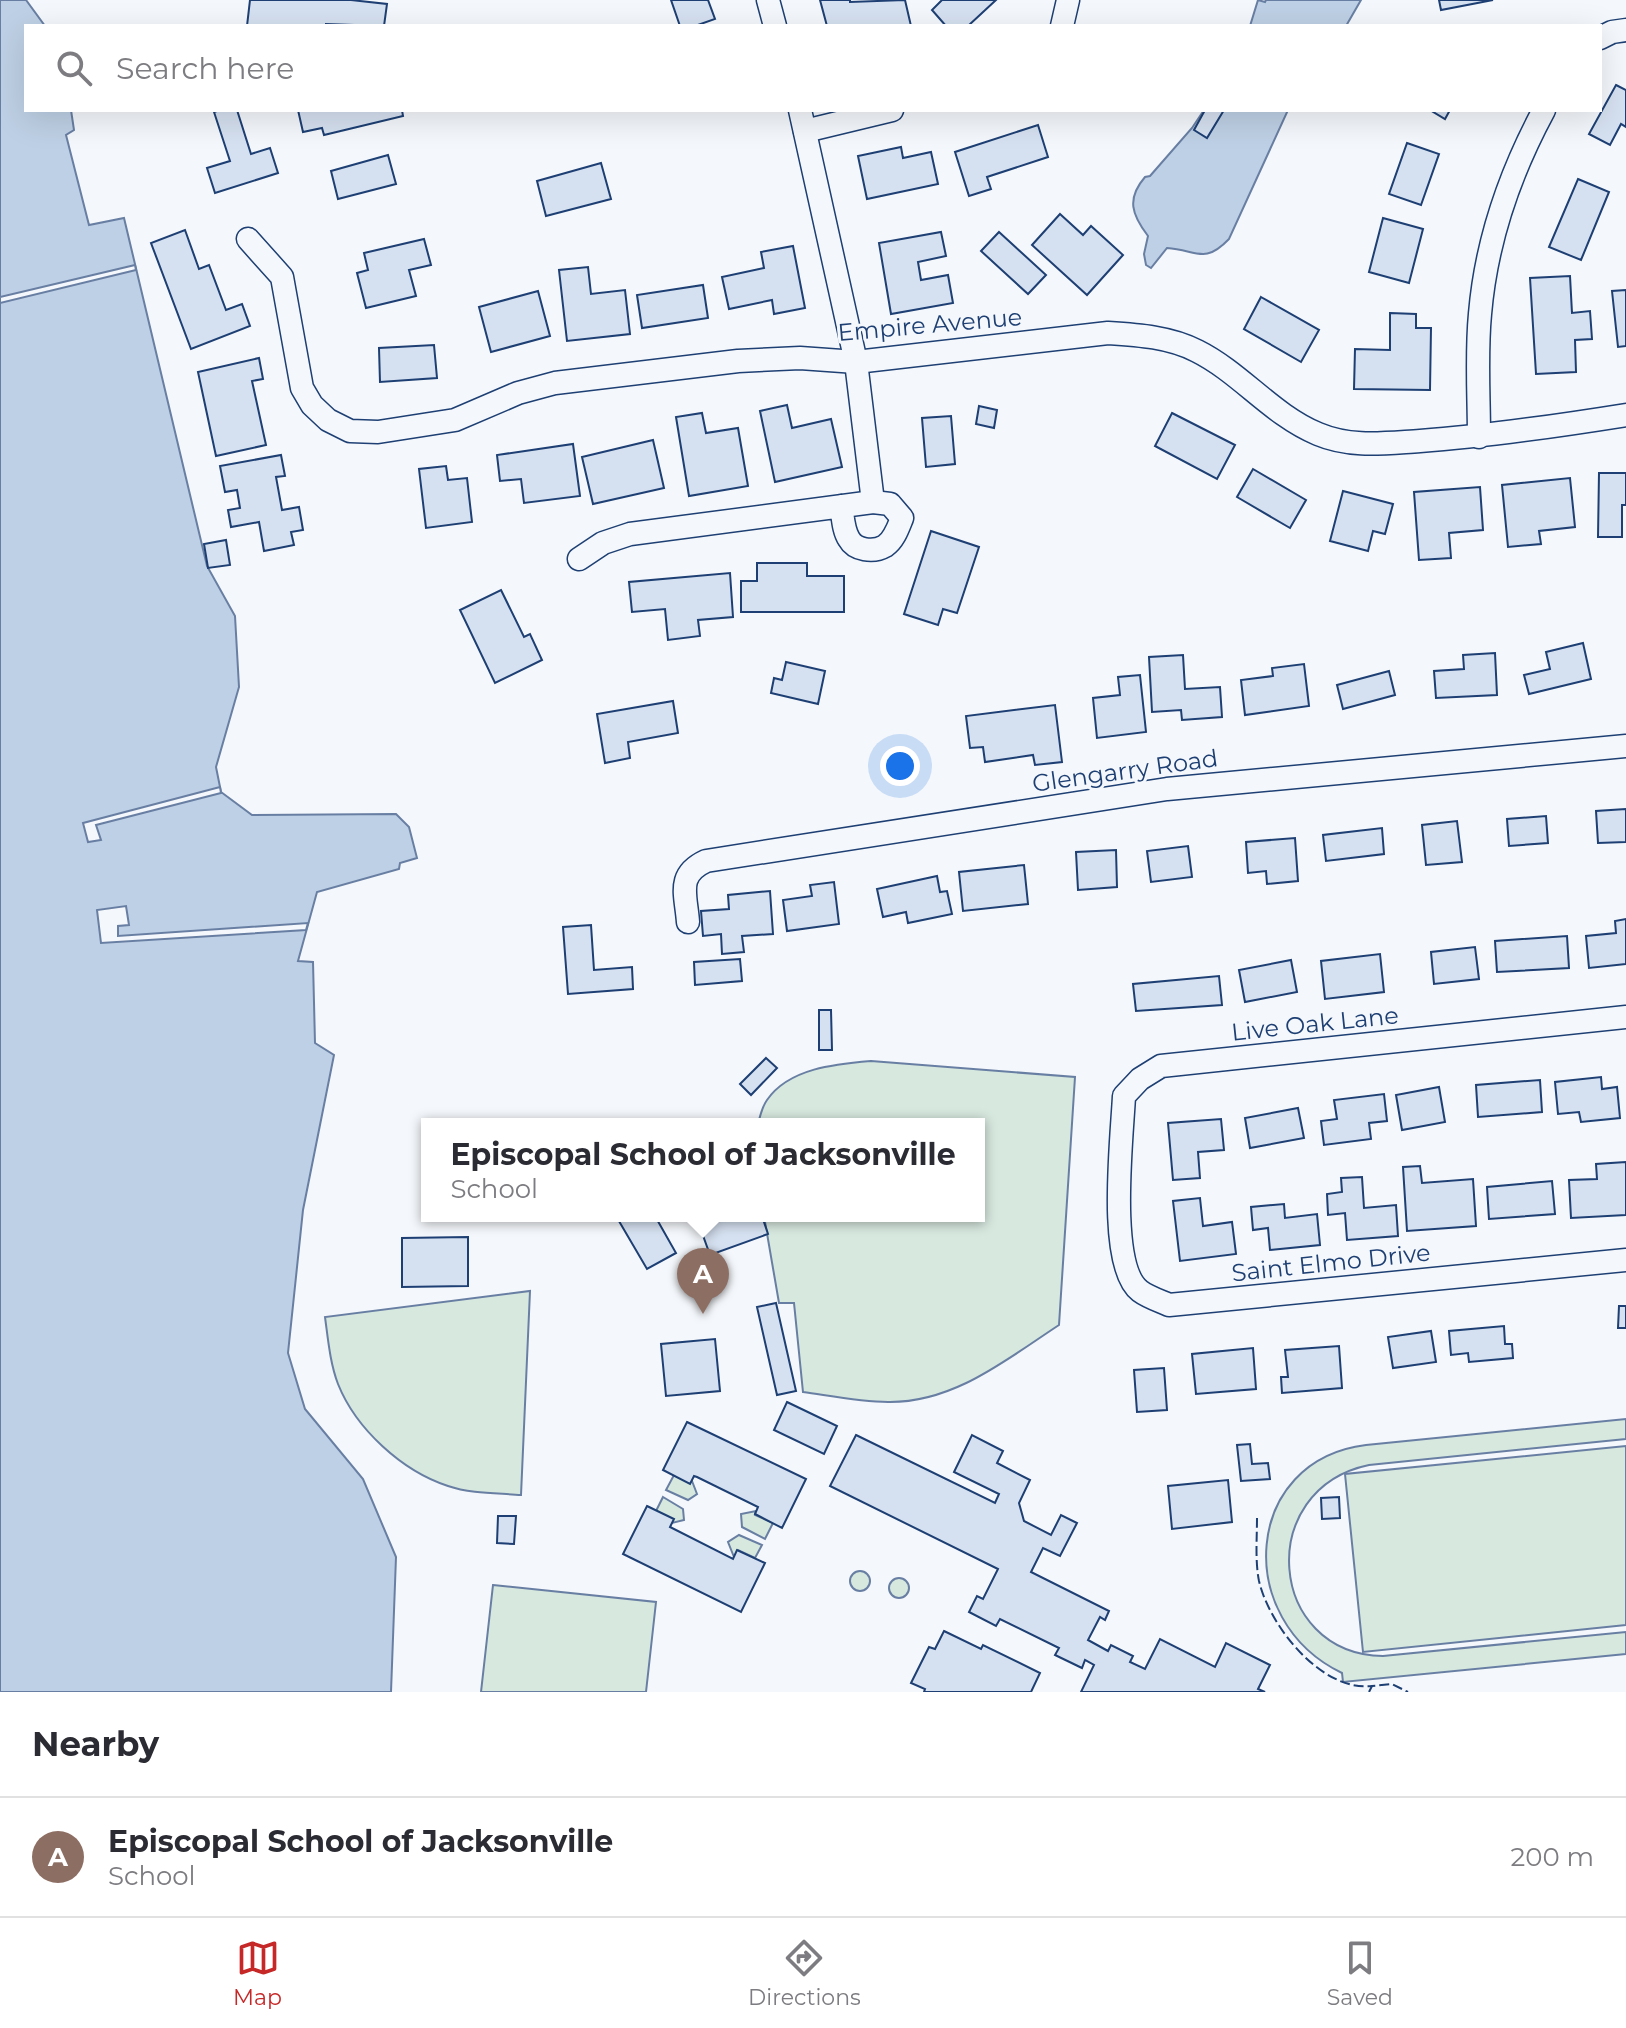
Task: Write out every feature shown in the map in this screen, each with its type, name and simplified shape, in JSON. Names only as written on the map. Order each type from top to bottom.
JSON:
[{"type":"street","points":[[768,0],[774,24]]},
{"type":"street","points":[[1062,24],[1068,0]]},
{"type":"street","points":[[1602,37],[1626,30]]},
{"type":"street","points":[[873,502],[856,362],[802,121],[876,112]]},
{"type":"street","points":[[1479,437],[1479,316],[1486,266],[1515,172],[1543,112]]},
{"type":"street","name":"Empire Avenue","points":[[248,239],[282,277],[302,388],[312,405],[328,420],[350,431],[378,432],[455,420],[518,393],[555,383],[738,361],[800,358],[856,362],[1108,333],[1169,340],[1196,350],[1292,420],[1340,442],[1364,444],[1479,437],[1626,415]]},
{"type":"street","points":[[579,559],[603,543],[630,534],[841,506],[873,502],[890,504],[902,518],[896,533],[885,546],[869,550],[858,548],[849,541],[841,506]]},
{"type":"street","name":"Glengarry Road","points":[[688,922],[685,877],[692,867],[706,861],[1167,789],[1626,746]]},
{"type":"street","name":"Live Oak Lane","points":[[1119,1200],[1124,1096],[1140,1079],[1161,1066],[1626,1017]]},
{"type":"street","name":"Saint Elmo Drive","points":[[1119,1200],[1123,1263],[1139,1291],[1169,1305],[1626,1260]]},
{"type":"shaded area","points":[[871,1061],[1075,1077],[1059,1325],[979,1377],[935,1395],[888,1402],[803,1392],[794,1303],[779,1303],[765,1222],[985,1222],[985,1118],[760,1118],[767,1100],[788,1081],[800,1074]]},
{"type":"shaded area","points":[[530,1291],[521,1495],[466,1490],[431,1479],[382,1446],[356,1417],[335,1376],[325,1317]]},
{"type":"shaded area","points":[[1626,1419],[1626,1439],[1369,1465],[1332,1480],[1306,1505],[1292,1535],[1289,1569],[1297,1601],[1316,1629],[1344,1648],[1383,1656],[1626,1632],[1626,1654],[1343,1682],[1342,1673],[1306,1649],[1282,1617],[1269,1582],[1267,1545],[1275,1510],[1295,1480],[1325,1457],[1366,1445]]},
{"type":"shaded area","points":[[1626,1446],[1626,1625],[1363,1652],[1345,1474]]},
{"type":"shaded area","points":[[674,1475],[690,1483],[692,1481],[697,1494],[688,1500],[666,1490]]},
{"type":"shaded area","points":[[663,1497],[683,1509],[684,1520],[672,1523],[656,1511]]},
{"type":"shaded area","points":[[756,1511],[755,1515],[773,1523],[765,1539],[742,1527],[741,1514]]},
{"type":"shaded area","points":[[739,1535],[762,1545],[755,1558],[738,1550],[734,1557],[728,1542]]},
{"type":"shaded area","points":[[860,1571],[867,1574],[870,1581],[867,1588],[860,1591],[853,1588],[850,1581],[853,1574]]},
{"type":"shaded area","points":[[899,1578],[906,1581],[909,1588],[906,1595],[899,1598],[892,1595],[889,1588],[892,1581]]},
{"type":"shaded area","points":[[493,1585],[656,1602],[646,1692],[481,1692]]},
{"type":"water","points":[[0,0],[26,0],[44,24],[24,24],[24,112],[71,112],[74,130],[66,135],[89,225],[124,218],[207,566],[235,616],[239,687],[216,767],[221,792],[252,815],[396,814],[409,827],[417,858],[400,863],[399,869],[317,892],[298,961],[313,962],[315,1043],[334,1055],[303,1210],[288,1353],[305,1409],[363,1479],[396,1557],[391,1692],[0,1692]]},
{"type":"water","points":[[1258,0],[1361,0],[1347,24],[1251,24]]},
{"type":"water","points":[[1203,112],[1287,112],[1229,239],[1206,254],[1167,248],[1151,268],[1146,265],[1144,254],[1148,236],[1133,207],[1135,193],[1145,177],[1150,176]]},
{"type":"pier","points":[[135,265],[136,270],[0,303],[0,297]]},
{"type":"pier","points":[[220,787],[221,793],[96,825],[101,840],[88,842],[83,823]]},
{"type":"pier","points":[[126,906],[129,925],[118,926],[118,936],[308,923],[306,930],[101,943],[97,910]]},
{"type":"building","points":[[250,0],[351,0],[387,4],[384,24],[247,24]]},
{"type":"building","points":[[671,0],[708,0],[715,19],[701,24],[679,24]]},
{"type":"building","points":[[820,0],[905,0],[911,24],[826,24]]},
{"type":"building","points":[[942,0],[996,0],[970,24],[944,24],[932,10]]},
{"type":"building","points":[[1439,0],[1493,0],[1441,10]]},
{"type":"building","points":[[1616,85],[1626,90],[1626,127],[1621,124],[1610,145],[1589,134]]},
{"type":"building","points":[[214,112],[238,112],[251,154],[270,148],[278,173],[215,193],[207,168],[230,161]]},
{"type":"building","points":[[298,112],[402,112],[403,116],[324,135],[322,128],[303,132]]},
{"type":"building","points":[[1204,112],[1223,112],[1207,138],[1194,130]]},
{"type":"building","points":[[1433,112],[1449,112],[1445,119]]},
{"type":"building","points":[[1038,125],[1048,157],[987,177],[991,189],[969,196],[955,152]]},
{"type":"building","points":[[1407,143],[1439,154],[1421,205],[1389,194]]},
{"type":"building","points":[[901,147],[903,158],[931,152],[938,184],[867,199],[858,156]]},
{"type":"building","points":[[388,155],[396,184],[338,199],[331,171]]},
{"type":"building","points":[[601,163],[611,199],[546,216],[537,181]]},
{"type":"building","points":[[1578,179],[1609,192],[1581,260],[1549,247]]},
{"type":"building","points":[[1060,214],[1083,235],[1091,226],[1123,255],[1087,295],[1032,245]]},
{"type":"building","points":[[1383,218],[1423,229],[1409,283],[1369,272]]},
{"type":"building","points":[[185,230],[199,269],[209,265],[226,310],[242,304],[250,326],[191,349],[151,243]]},
{"type":"building","points":[[941,232],[946,256],[918,262],[921,280],[948,275],[953,303],[891,314],[879,243]]},
{"type":"building","points":[[999,232],[1046,275],[1028,294],[981,251]]},
{"type":"building","points":[[424,239],[431,265],[409,270],[416,296],[366,308],[357,273],[368,270],[364,253]]},
{"type":"building","points":[[793,246],[805,308],[774,314],[772,300],[729,309],[722,277],[764,268],[761,252]]},
{"type":"building","points":[[588,267],[591,294],[625,290],[630,334],[567,341],[559,270]]},
{"type":"building","points":[[1570,276],[1572,313],[1590,311],[1592,339],[1575,340],[1576,372],[1536,374],[1530,278]]},
{"type":"building","points":[[703,285],[708,318],[642,328],[637,295]]},
{"type":"building","points":[[1626,290],[1626,346],[1618,347],[1612,291]]},
{"type":"building","points":[[538,291],[550,336],[491,352],[479,307]]},
{"type":"building","points":[[1261,297],[1319,330],[1301,362],[1244,329]]},
{"type":"building","points":[[1390,313],[1416,314],[1416,328],[1431,328],[1430,390],[1354,389],[1355,349],[1390,350]]},
{"type":"building","points":[[434,345],[437,378],[380,382],[379,348]]},
{"type":"building","points":[[259,358],[263,379],[252,381],[266,445],[216,456],[198,372]]},
{"type":"building","points":[[787,405],[792,428],[831,419],[842,467],[775,482],[760,411]]},
{"type":"building","points":[[979,406],[997,410],[994,428],[976,424]]},
{"type":"building","points":[[702,413],[706,433],[738,428],[748,486],[689,496],[676,417]]},
{"type":"building","points":[[1172,413],[1235,445],[1217,479],[1155,446]]},
{"type":"building","points":[[951,416],[955,464],[926,467],[922,418]]},
{"type":"building","points":[[653,440],[664,488],[593,504],[582,457]]},
{"type":"building","points":[[573,444],[580,496],[524,503],[521,479],[500,481],[497,455]]},
{"type":"building","points":[[281,455],[285,476],[276,477],[282,510],[299,507],[303,530],[291,532],[294,545],[264,551],[259,522],[231,527],[228,510],[240,508],[237,490],[225,492],[220,466]]},
{"type":"building","points":[[446,466],[448,480],[467,478],[472,522],[426,528],[419,469]]},
{"type":"building","points":[[1253,469],[1306,500],[1290,528],[1237,497]]},
{"type":"building","points":[[1599,473],[1626,473],[1622,537],[1598,537]]},
{"type":"building","points":[[1570,478],[1575,527],[1539,531],[1541,544],[1508,547],[1502,485]]},
{"type":"building","points":[[1480,487],[1483,530],[1449,533],[1451,558],[1419,560],[1414,492]]},
{"type":"building","points":[[1343,491],[1393,504],[1385,534],[1373,531],[1368,551],[1330,541]]},
{"type":"building","points":[[931,531],[979,547],[957,613],[943,609],[938,625],[904,614]]},
{"type":"building","points":[[226,540],[230,565],[208,568],[204,544]]},
{"type":"building","points":[[757,563],[807,563],[807,576],[844,576],[844,612],[741,612],[741,581],[757,581]]},
{"type":"building","points":[[730,573],[733,617],[698,620],[700,636],[668,640],[665,609],[632,612],[629,582]]},
{"type":"building","points":[[501,590],[524,637],[530,634],[542,660],[495,683],[460,610]]},
{"type":"building","points":[[1583,643],[1591,679],[1529,694],[1524,675],[1550,669],[1546,652]]},
{"type":"building","points":[[1495,653],[1497,695],[1436,698],[1434,671],[1464,669],[1463,655]]},
{"type":"building","points":[[1183,655],[1185,689],[1220,687],[1222,717],[1182,720],[1181,710],[1152,712],[1149,657]]},
{"type":"building","points":[[786,662],[825,671],[818,704],[771,693],[774,678],[782,680]]},
{"type":"building","points":[[1304,664],[1309,706],[1245,715],[1241,680],[1273,676],[1272,668]]},
{"type":"building","points":[[1389,671],[1395,695],[1343,709],[1337,685]]},
{"type":"building","points":[[1140,675],[1146,732],[1097,738],[1093,698],[1120,695],[1118,677]]},
{"type":"building","points":[[673,701],[678,733],[628,742],[630,758],[605,763],[597,714]]},
{"type":"building","points":[[1055,705],[1062,762],[1035,765],[1033,755],[985,762],[983,747],[970,748],[966,716]]},
{"type":"building","points":[[1626,809],[1626,842],[1598,843],[1596,811]]},
{"type":"building","points":[[1546,816],[1548,843],[1509,846],[1507,819]]},
{"type":"building","points":[[1457,821],[1462,862],[1426,865],[1422,825]]},
{"type":"building","points":[[1382,828],[1384,854],[1326,861],[1323,835]]},
{"type":"building","points":[[1295,838],[1298,881],[1267,884],[1266,871],[1248,873],[1246,842]]},
{"type":"building","points":[[1188,846],[1192,877],[1151,882],[1147,851]]},
{"type":"building","points":[[1116,850],[1117,887],[1078,890],[1076,852]]},
{"type":"building","points":[[1024,865],[1028,904],[963,911],[959,872]]},
{"type":"building","points":[[937,876],[940,892],[947,891],[952,914],[908,923],[906,912],[883,917],[877,889]]},
{"type":"building","points":[[834,882],[839,924],[787,931],[783,900],[812,896],[810,885]]},
{"type":"building","points":[[770,891],[773,934],[742,936],[744,952],[722,954],[721,934],[703,936],[701,911],[729,909],[728,895]]},
{"type":"building","points":[[1626,919],[1626,964],[1589,968],[1586,936],[1616,933],[1615,921]]},
{"type":"building","points":[[591,925],[594,970],[632,967],[633,989],[568,994],[563,927]]},
{"type":"building","points":[[1567,936],[1569,968],[1497,972],[1495,941]]},
{"type":"building","points":[[1475,947],[1479,979],[1434,984],[1431,952]]},
{"type":"building","points":[[1380,954],[1384,992],[1325,999],[1321,961]]},
{"type":"building","points":[[740,959],[742,981],[695,985],[694,962]]},
{"type":"building","points":[[1291,960],[1297,992],[1245,1002],[1239,970]]},
{"type":"building","points":[[1219,976],[1222,1005],[1136,1011],[1133,984]]},
{"type":"building","points":[[819,1010],[831,1010],[832,1050],[819,1050]]},
{"type":"building","points":[[766,1058],[777,1068],[751,1095],[740,1084]]},
{"type":"building","points":[[1601,1077],[1602,1089],[1617,1087],[1620,1118],[1581,1122],[1579,1112],[1558,1114],[1555,1082]]},
{"type":"building","points":[[1540,1080],[1542,1112],[1478,1117],[1476,1085]]},
{"type":"building","points":[[1439,1087],[1445,1122],[1402,1130],[1396,1095]]},
{"type":"building","points":[[1384,1094],[1387,1121],[1369,1123],[1371,1139],[1324,1145],[1321,1121],[1337,1119],[1334,1100]]},
{"type":"building","points":[[1298,1108],[1304,1138],[1250,1148],[1245,1118]]},
{"type":"building","points":[[1221,1119],[1224,1150],[1198,1152],[1200,1178],[1173,1180],[1168,1123]]},
{"type":"building","points":[[1626,1162],[1626,1215],[1571,1218],[1569,1180],[1597,1179],[1596,1164]]},
{"type":"building","points":[[1420,1166],[1422,1183],[1473,1179],[1476,1226],[1407,1231],[1403,1167]]},
{"type":"building","points":[[1362,1177],[1364,1208],[1396,1205],[1398,1236],[1347,1240],[1345,1213],[1328,1215],[1327,1194],[1342,1192],[1341,1178]]},
{"type":"building","points":[[1552,1181],[1555,1214],[1489,1219],[1487,1187]]},
{"type":"building","points":[[1200,1198],[1203,1226],[1232,1222],[1236,1254],[1180,1261],[1173,1201]]},
{"type":"building","points":[[1284,1204],[1285,1218],[1317,1214],[1320,1245],[1270,1250],[1268,1228],[1253,1230],[1251,1207]]},
{"type":"building","points":[[620,1222],[658,1222],[676,1253],[647,1269]]},
{"type":"building","points":[[698,1222],[764,1222],[768,1234],[710,1255]]},
{"type":"building","points":[[468,1237],[468,1286],[402,1287],[402,1238]]},
{"type":"building","points":[[776,1303],[796,1391],[777,1395],[757,1307]]},
{"type":"building","points":[[1619,1306],[1626,1306],[1626,1328],[1618,1328]]},
{"type":"building","points":[[1504,1326],[1505,1344],[1512,1344],[1513,1358],[1469,1362],[1468,1353],[1451,1355],[1449,1331]]},
{"type":"building","points":[[1431,1331],[1436,1362],[1393,1368],[1388,1337]]},
{"type":"building","points":[[715,1339],[720,1391],[666,1396],[661,1344]]},
{"type":"building","points":[[1339,1346],[1342,1388],[1282,1393],[1281,1377],[1288,1377],[1285,1350]]},
{"type":"building","points":[[1253,1348],[1256,1389],[1196,1394],[1192,1354]]},
{"type":"building","points":[[1164,1368],[1167,1410],[1137,1412],[1134,1370]]},
{"type":"building","points":[[787,1402],[837,1426],[824,1454],[774,1430]]},
{"type":"building","points":[[687,1422],[806,1479],[782,1528],[755,1514],[758,1507],[697,1477],[694,1476],[690,1484],[663,1470]]},
{"type":"building","points":[[856,1435],[995,1503],[999,1494],[954,1472],[972,1435],[1003,1451],[997,1463],[1030,1480],[1019,1503],[1024,1521],[1051,1535],[1061,1515],[1077,1523],[1060,1556],[1043,1548],[1031,1572],[1109,1611],[1105,1620],[1100,1617],[1088,1640],[1108,1651],[1111,1645],[1133,1656],[1130,1662],[1145,1669],[1160,1639],[1215,1667],[1226,1643],[1270,1665],[1258,1689],[1265,1692],[1081,1692],[1094,1665],[1085,1660],[1082,1668],[1055,1655],[1059,1648],[1000,1619],[996,1626],[969,1612],[977,1596],[983,1599],[998,1569],[830,1486]]},
{"type":"building","points":[[1250,1444],[1252,1464],[1268,1463],[1270,1479],[1241,1481],[1237,1445]]},
{"type":"building","points":[[1228,1480],[1232,1522],[1172,1529],[1168,1486]]},
{"type":"building","points":[[1339,1497],[1340,1518],[1322,1519],[1321,1498]]},
{"type":"building","points":[[647,1506],[674,1519],[670,1527],[733,1559],[737,1550],[765,1563],[741,1612],[623,1554]]},
{"type":"building","points":[[498,1516],[516,1516],[514,1544],[497,1543]]},
{"type":"building","points":[[944,1631],[981,1649],[983,1645],[1040,1673],[1031,1692],[924,1692],[925,1689],[911,1683],[929,1647],[935,1649]]},
{"type":"fence","points":[[1257,1518],[1259,1581],[1274,1617],[1286,1635],[1316,1667],[1334,1678],[1353,1685],[1372,1686]]},
{"type":"fence","points":[[1369,1692],[1372,1686],[1392,1684],[1408,1692]]},
{"type":"place","name":"Episcopal School of Jacksonville","points":[[703,1314]]}]
